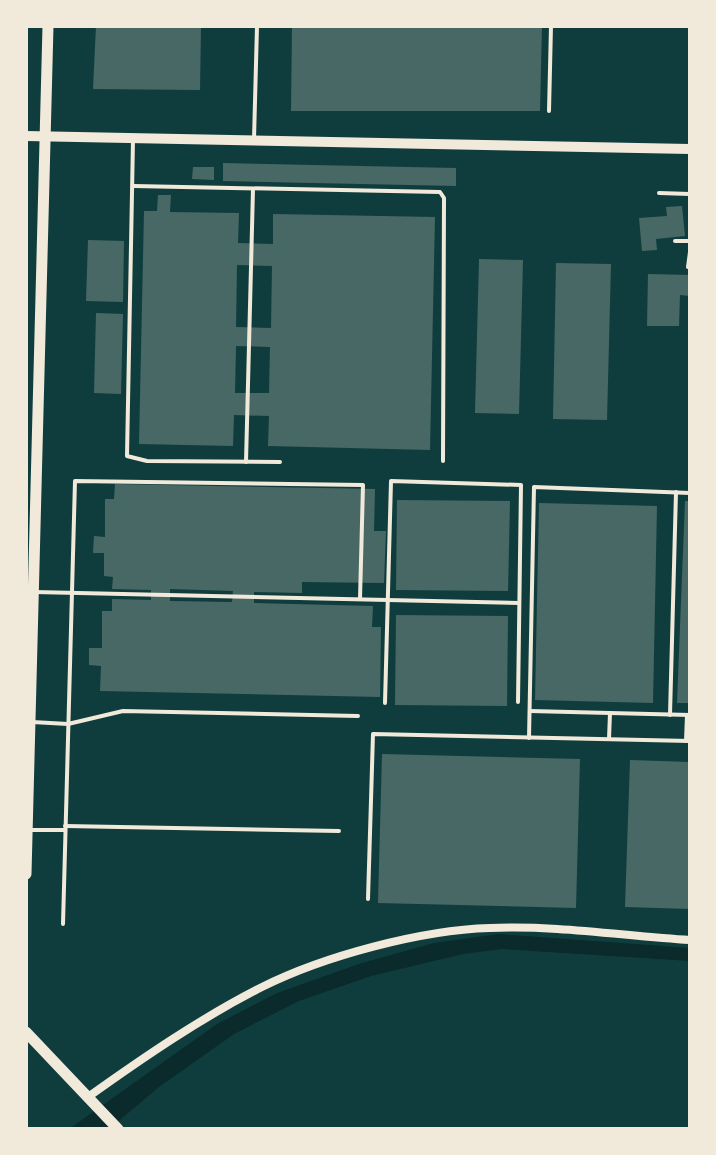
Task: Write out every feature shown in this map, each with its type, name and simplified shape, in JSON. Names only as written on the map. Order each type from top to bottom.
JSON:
[{"type":"main road","points":[[26,874],[33,592],[30,568],[48,26]]},
{"type":"main road","points":[[26,1032],[118,1129]]},
{"type":"street","points":[[26,136],[690,149]]},
{"type":"street","points":[[88,1097],[172,1039],[263,987],[307,968],[368,950],[423,936],[488,928],[549,928],[690,940]]},
{"type":"lane","points":[[254,141],[257,26]]},
{"type":"lane","points":[[549,111],[551,26]]},
{"type":"lane","points":[[133,138],[127,456],[147,461],[280,462]]},
{"type":"lane","points":[[134,186],[440,192],[444,198],[443,461]]},
{"type":"lane","points":[[246,462],[253,189]]},
{"type":"lane","points":[[659,193],[690,194]]},
{"type":"lane","points":[[675,241],[690,241]]},
{"type":"lane","points":[[688,267],[690,252]]},
{"type":"lane","points":[[63,924],[75,481],[363,485],[360,599]]},
{"type":"lane","points":[[385,703],[391,481],[521,485],[518,702]]},
{"type":"lane","points":[[529,738],[534,487],[690,493]]},
{"type":"lane","points":[[670,715],[676,492]]},
{"type":"lane","points":[[33,592],[519,603]]},
{"type":"lane","points":[[30,722],[68,724],[123,711],[358,716]]},
{"type":"lane","points":[[368,899],[373,734],[688,741],[688,715],[530,711]]},
{"type":"lane","points":[[609,739],[610,713]]},
{"type":"lane","points":[[27,830],[339,831]]},
{"type":"water","points":[[499,934],[690,948],[690,961],[502,949],[463,954],[371,976],[299,1001],[234,1034],[159,1087],[109,1129],[69,1129],[217,1024],[277,993],[362,963],[434,943]]},
{"type":"building","points":[[96,26],[201,26],[200,90],[93,89]]},
{"type":"building","points":[[292,26],[542,26],[540,111],[291,111]]},
{"type":"building","points":[[223,163],[456,168],[456,186],[223,181]]},
{"type":"building","points":[[193,167],[214,167],[214,180],[192,179]]},
{"type":"building","points":[[158,195],[171,195],[170,212],[239,213],[238,243],[273,244],[273,214],[435,217],[430,450],[268,446],[269,416],[234,415],[233,446],[139,444],[144,211],[157,211]],"holes":[[[237,265],[272,266],[271,328],[236,327]],[[236,346],[270,347],[269,393],[235,393]]]},
{"type":"building","points":[[682,206],[685,236],[656,239],[657,250],[642,251],[639,218],[667,216],[666,207]]},
{"type":"building","points":[[88,240],[124,241],[123,302],[86,301]]},
{"type":"building","points":[[479,259],[523,260],[519,414],[475,413]]},
{"type":"building","points":[[556,263],[611,264],[607,420],[553,419]]},
{"type":"building","points":[[648,274],[690,275],[690,296],[680,295],[679,326],[647,326]]},
{"type":"building","points":[[96,313],[123,314],[121,394],[94,393]]},
{"type":"building","points":[[115,484],[375,489],[374,531],[386,531],[384,583],[302,582],[302,593],[254,592],[254,603],[373,606],[372,627],[381,627],[380,697],[100,691],[101,666],[89,665],[89,648],[102,648],[102,611],[112,611],[112,599],[151,600],[151,590],[112,589],[113,577],[104,576],[104,553],[93,553],[94,536],[105,537],[105,499],[114,499]],"holes":[[[170,589],[233,591],[232,602],[170,601]]]},
{"type":"building","points":[[397,500],[510,501],[508,591],[396,590]]},
{"type":"building","points":[[685,501],[690,501],[690,703],[677,703]]},
{"type":"building","points":[[539,503],[657,506],[653,703],[535,700]]},
{"type":"building","points":[[396,615],[508,616],[507,706],[395,705]]},
{"type":"building","points":[[382,754],[580,759],[576,908],[378,903]]},
{"type":"building","points":[[630,760],[690,762],[690,909],[625,907]]}]
